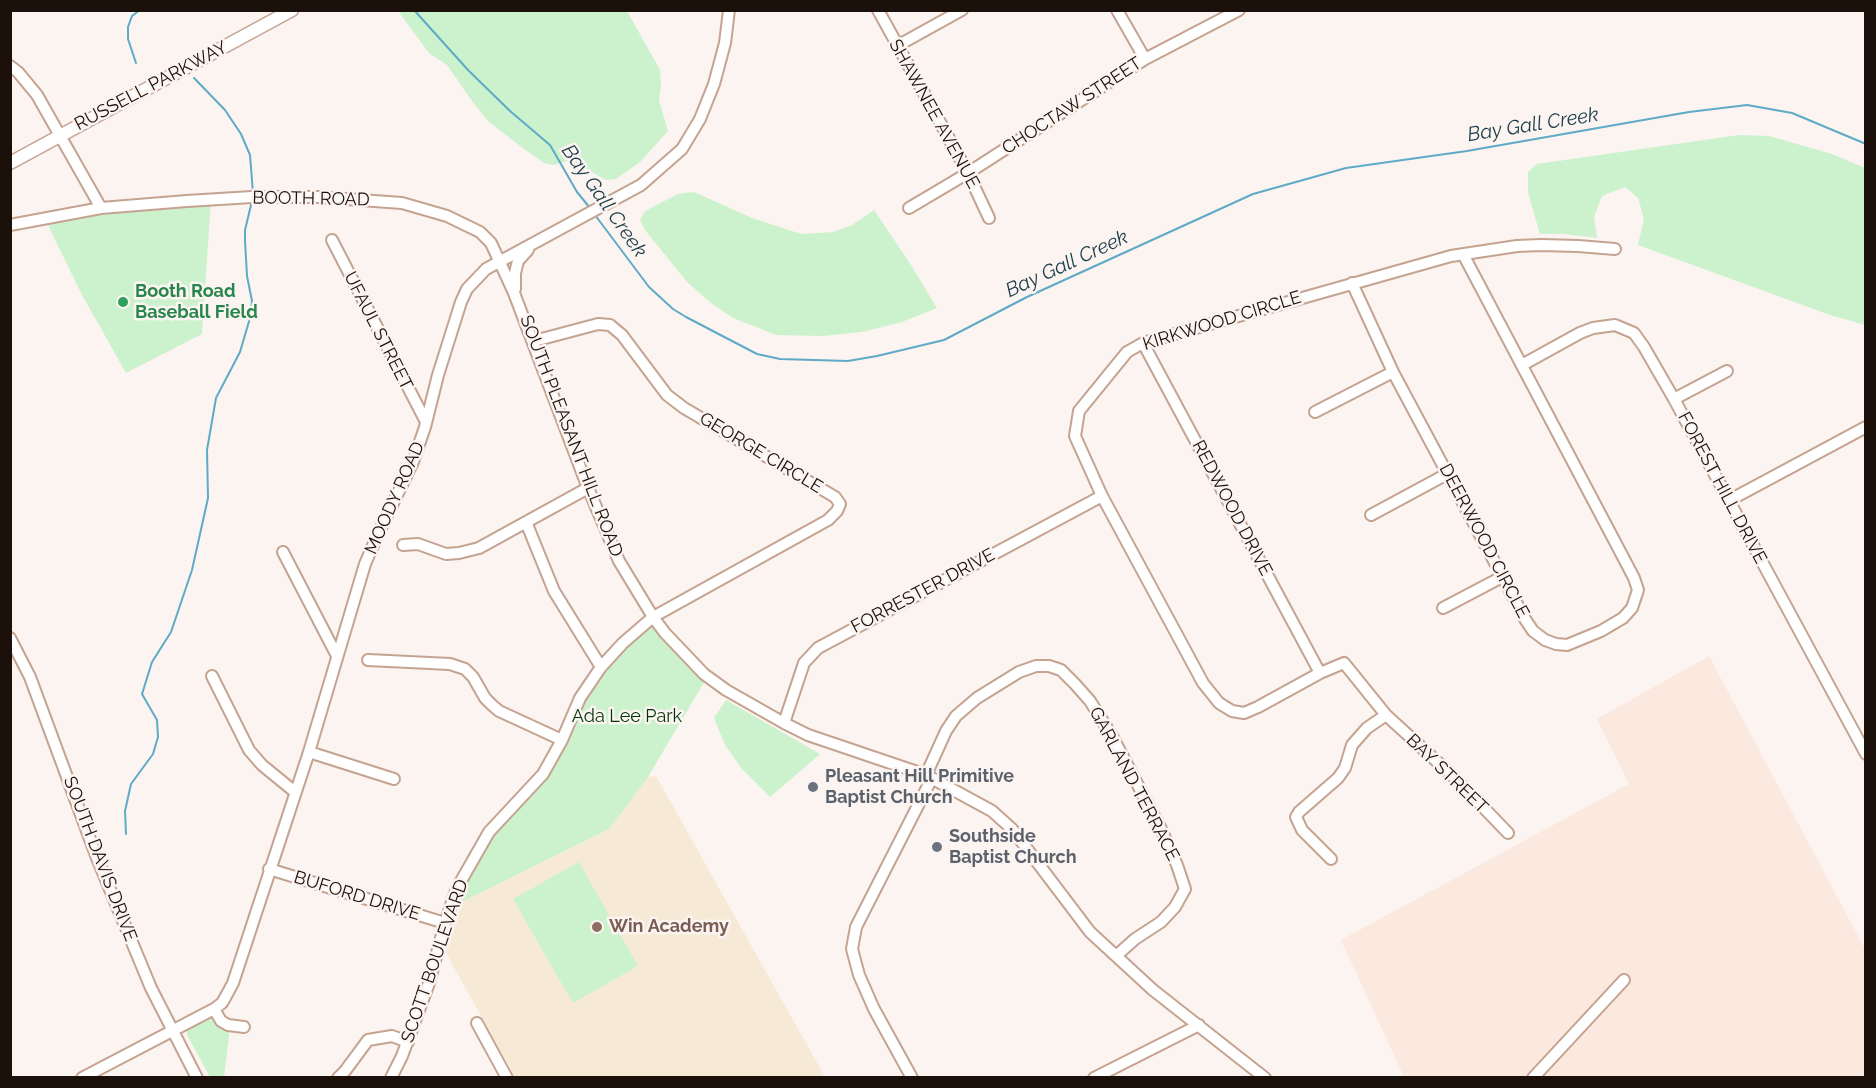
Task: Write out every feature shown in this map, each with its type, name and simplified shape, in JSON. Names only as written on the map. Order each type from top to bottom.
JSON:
[{"type":"main road","name":"RUSSELL PARKWAY","points":[[10,163],[292,10]]},
{"type":"street","name":"MOODY ROAD","points":[[82,1077],[222,1003],[232,983],[309,752],[366,564],[413,462],[460,302],[467,289],[486,269],[624,195],[648,179],[682,149],[700,119],[714,84],[723,53],[729,10]]},
{"type":"street","name":"SHAWNEE AVENUE","points":[[878,10],[968,173],[989,218]]},
{"type":"street","points":[[897,46],[962,10]]},
{"type":"street","points":[[1117,10],[1145,59]]},
{"type":"street","name":"CHOCTAW STREET","points":[[909,208],[968,173],[1145,59],[1239,10]]},
{"type":"street","points":[[10,66],[36,94],[100,208]]},
{"type":"street","name":"BOOTH ROAD","points":[[10,225],[100,208],[252,197],[343,198],[402,203],[447,216],[480,232],[491,243],[500,261]]},
{"type":"street","name":"UFAUL STREET","points":[[332,240],[426,422]]},
{"type":"street","points":[[514,293],[518,261],[536,242]]},
{"type":"street","name":"KIRKWOOD CIRCLE","points":[[1320,674],[1244,713],[1232,711],[1219,703],[1203,683],[1102,496],[1075,436],[1079,411],[1127,352],[1143,343],[1352,283],[1463,254],[1541,245],[1615,249]]},
{"type":"street","name":"DEERWOOD CIRCLE","points":[[1352,283],[1393,372],[1533,631],[1545,640],[1567,645],[1623,618],[1632,608],[1638,590],[1626,563],[1463,254]]},
{"type":"street","name":"SOUTH PLEASANT HILL ROAD","points":[[500,261],[534,341],[588,488],[619,561],[653,617],[704,674],[726,690],[808,735],[929,776],[992,811],[1012,829],[1090,932],[1153,990],[1265,1077]]},
{"type":"street","name":"GEORGE CIRCLE","points":[[534,341],[598,324],[610,325],[622,335],[667,395],[684,408],[835,497],[840,504],[828,520],[653,617]]},
{"type":"street","name":"FOREST HILL DRIVE","points":[[1522,365],[1593,328],[1615,325],[1634,333],[1674,399],[1728,501],[1862,739],[1866,754]]},
{"type":"street","name":"REDWOOD DRIVE","points":[[1143,343],[1320,674]]},
{"type":"street","points":[[1674,399],[1727,371]]},
{"type":"street","points":[[1316,412],[1393,372]]},
{"type":"street","points":[[1728,501],[1866,427]]},
{"type":"street","points":[[1371,514],[1447,474]]},
{"type":"street","points":[[403,545],[418,544],[446,554],[459,554],[479,548],[588,488]]},
{"type":"street","name":"FORRESTER DRIVE","points":[[784,723],[804,663],[818,648],[1102,496]]},
{"type":"street","points":[[526,522],[554,591],[601,667]]},
{"type":"street","points":[[283,552],[337,656]]},
{"type":"street","points":[[1443,608],[1502,577]]},
{"type":"street","name":"SCOTT BOULEVARD","points":[[391,1077],[408,1042],[429,983],[457,888],[489,832],[543,774],[562,740],[580,698],[601,667],[623,643],[653,617]]},
{"type":"street","name":"SOUTH DAVIS DRIVE","points":[[10,638],[13,651],[30,677],[97,858],[151,988],[197,1077]]},
{"type":"street","points":[[368,660],[450,664],[465,669],[473,677],[485,698],[500,711],[562,740]]},
{"type":"street","name":"BAY STREET","points":[[1320,674],[1344,663],[1386,715],[1455,778],[1508,833]]},
{"type":"street","name":"GARLAND TERRACE","points":[[929,776],[946,731],[956,716],[977,698],[1019,672],[1036,666],[1049,666],[1061,670],[1090,701],[1112,736],[1161,828],[1185,889],[1175,907],[1161,922],[1116,956]]},
{"type":"street","points":[[212,676],[249,750],[262,765],[295,792]]},
{"type":"street","points":[[1330,859],[1302,830],[1296,817],[1338,778],[1345,768],[1352,746],[1367,728],[1386,715]]},
{"type":"street","points":[[309,752],[394,779]]},
{"type":"street","points":[[912,1077],[874,1009],[859,975],[852,949],[856,927],[929,776]]},
{"type":"street","name":"BUFORD DRIVE","points":[[269,869],[445,923]]},
{"type":"street","points":[[1533,1077],[1624,980]]},
{"type":"street","points":[[214,1009],[221,1021],[244,1028]]},
{"type":"street","points":[[477,1023],[507,1077]]},
{"type":"street","points":[[1094,1077],[1199,1025]]},
{"type":"street","points":[[338,1077],[368,1041],[392,1036],[408,1042]]},
{"type":"shaded area","points":[[1709,656],[1865,949],[1865,1077],[1404,1077],[1341,940],[1629,784],[1597,719]]},
{"type":"shaded area","name":"Win Academy","points":[[656,776],[825,1077],[515,1077],[446,953],[462,902],[609,829],[648,777]]},
{"type":"green space","points":[[398,11],[627,11],[660,70],[659,100],[668,131],[640,162],[616,179],[606,180],[570,160],[554,165],[544,163],[488,121],[447,65],[429,53]]},
{"type":"green space","points":[[1739,135],[1769,136],[1832,154],[1865,168],[1865,325],[1830,315],[1638,245],[1644,219],[1638,198],[1625,187],[1602,196],[1594,217],[1597,238],[1540,234],[1528,193],[1528,172],[1537,164]]},
{"type":"green space","points":[[694,192],[752,218],[801,234],[833,232],[852,225],[874,210],[937,308],[902,322],[862,332],[822,336],[776,335],[733,318],[687,282],[645,230],[640,220],[645,211],[678,194]]},
{"type":"green space","points":[[211,199],[202,334],[126,373],[82,295],[45,219]]},
{"type":"green space","name":"Ada Lee Park","points":[[652,620],[706,679],[648,777],[609,829],[462,902],[461,896],[490,833],[544,774],[602,668]]},
{"type":"green space","points":[[726,700],[820,754],[770,797],[742,769],[725,745],[714,718]]},
{"type":"green space","points":[[579,862],[638,966],[573,1003],[513,899]]},
{"type":"green space","points":[[210,1015],[230,1028],[224,1077],[210,1077],[187,1035],[187,1028]]},
{"type":"waterway","points":[[136,63],[128,39],[128,27],[132,16],[140,10]]},
{"type":"waterway","name":"Bay Gall Creek","points":[[414,10],[468,70],[510,111],[550,145],[577,192],[590,208]]},
{"type":"waterway","points":[[194,78],[225,110],[241,134],[250,155],[253,193]]},
{"type":"waterway","name":"Bay Gall Creek","points":[[595,215],[649,287],[673,309],[686,317],[757,354],[780,359],[848,361],[944,340],[1027,297],[1253,194],[1346,168],[1467,151],[1689,112],[1747,105],[1792,113],[1866,144]]},
{"type":"waterway","points":[[126,834],[125,811],[131,784],[153,754],[158,737],[157,720],[142,694],[152,662],[171,632],[192,570],[208,498],[207,450],[216,398],[240,352],[250,318],[252,301],[247,276],[245,230],[252,201]]},
{"type":"place","name":"Booth Road Baseball Field","points":[[123,302]]},
{"type":"place","name":"Pleasant Hill Primitive Baptist Church","points":[[813,787]]},
{"type":"place","name":"Southside Baptist Church","points":[[937,847]]},
{"type":"place","name":"Win Academy","points":[[597,927]]}]
